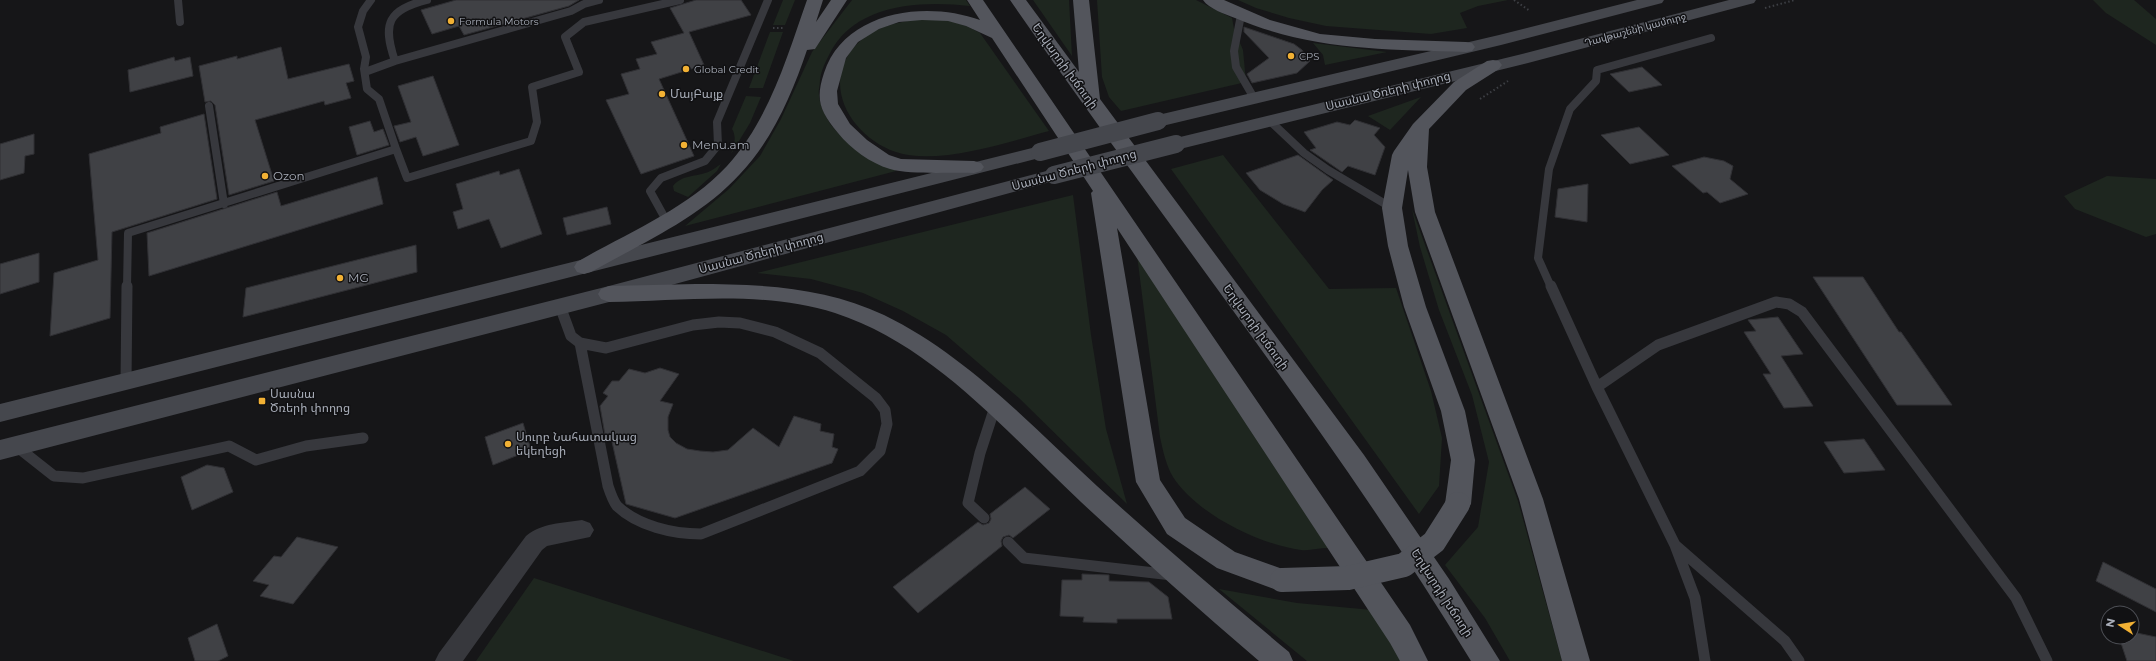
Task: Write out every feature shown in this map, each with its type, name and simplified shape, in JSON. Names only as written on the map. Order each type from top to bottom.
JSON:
[{"type":"main road","points":[[584,267],[686,209],[714,188],[735,169],[759,138],[776,107],[790,75],[815,0]]},
{"type":"main road","points":[[790,75],[839,0]]},
{"type":"main road","points":[[975,0],[1400,634],[1414,661]]},
{"type":"main road","name":"Եղվարդի խճուղի","points":[[1018,0],[1354,462],[1440,587],[1486,661]]},
{"type":"main road","points":[[1081,0],[1091,101]]},
{"type":"main road","points":[[1211,0],[1241,15],[1320,39],[1367,44],[1466,48]]},
{"type":"main road","name":"Դավթաշենի կամուրջ","points":[[1500,40],[1656,0]]},
{"type":"main road","name":"Դավթաշենի կամուրջ","points":[[1522,59],[1748,0]]},
{"type":"main road","points":[[974,167],[896,164],[865,150],[841,126],[828,100],[831,71],[844,46],[865,28],[881,21],[920,11],[939,11],[971,19],[982,24],[1002,40]]},
{"type":"main road","name":"Սասնա Ծռերի փողոց","points":[[0,413],[584,267],[1158,121],[1500,40]]},
{"type":"main road","name":"Սասնա Ծռերի փողոց","points":[[8,448],[609,294],[1054,175],[1522,59]]},
{"type":"main road","points":[[1099,184],[1127,346],[1148,482],[1176,526],[1226,560],[1282,580],[1348,578],[1404,565],[1434,542],[1458,504],[1463,460],[1453,411],[1416,307],[1398,246],[1392,208],[1401,155],[1420,128],[1460,86],[1493,65]]},
{"type":"main road","points":[[1420,128],[1417,167],[1425,212],[1531,499],[1576,661]]},
{"type":"main road","points":[[609,294],[741,292],[788,295],[840,307],[874,320],[905,336],[957,373],[1177,575],[1279,661]]},
{"type":"street","points":[[448,661],[534,543],[541,538],[582,530]]},
{"type":"lane","points":[[178,0],[180,22]]},
{"type":"lane","points":[[371,0],[363,11],[358,27],[366,57],[365,72],[368,89],[379,99],[407,178],[531,141],[537,122],[532,87],[578,72],[565,37],[584,22],[680,0]]},
{"type":"lane","points":[[395,61],[387,29],[390,21],[401,8],[427,0]]},
{"type":"lane","points":[[365,72],[395,61],[571,11],[583,2],[599,0]]},
{"type":"lane","points":[[666,220],[650,191],[661,178],[705,161],[718,145],[717,122],[768,0]]},
{"type":"lane","points":[[1241,15],[1234,50],[1236,67],[1254,98]]},
{"type":"lane","points":[[1705,661],[1695,598],[1675,545],[1597,387],[1538,258],[1549,169],[1570,109],[1596,82],[1597,70],[1711,38]]},
{"type":"lane","points":[[209,106],[224,204]]},
{"type":"lane","points":[[1270,121],[1304,153],[1328,170],[1392,208]]},
{"type":"lane","points":[[126,382],[128,234],[396,149]]},
{"type":"lane","points":[[1597,387],[1658,345],[1776,302],[1789,304],[1802,312],[2016,598],[2047,661]]},
{"type":"lane","points":[[560,306],[571,336],[580,342],[606,348],[693,326],[718,322],[740,323],[775,332],[820,353],[876,398],[885,410],[887,424],[880,451],[860,471],[701,534],[680,534],[664,531],[630,515],[616,505],[608,486],[580,342]]},
{"type":"lane","points":[[984,518],[968,503],[980,453],[995,407]]},
{"type":"lane","points":[[8,448],[54,476],[83,478],[228,446],[256,460],[306,446],[363,438]]},
{"type":"lane","points":[[1008,542],[1024,558],[1177,575]]},
{"type":"lane","points":[[1675,545],[1785,641],[1799,661]]},
{"type":"path","points":[[1514,0],[1530,11]]},
{"type":"path","points":[[771,28],[784,28]]},
{"type":"path","points":[[1480,99],[1509,81]]},
{"type":"shaded area","points":[[783,0],[795,0],[785,25],[773,25]]},
{"type":"shaded area","points":[[852,0],[966,0],[970,6],[951,4],[910,5],[890,9],[871,16],[854,25],[840,38],[829,55],[822,70],[819,98],[830,123],[838,133],[853,146],[896,171],[685,226],[729,189],[760,156],[781,119],[812,52]]},
{"type":"shaded area","points":[[1033,0],[1069,0],[1072,56]]},
{"type":"shaded area","points":[[1097,0],[1196,0],[1232,18],[1234,29],[1243,50],[1246,82],[1121,111],[1109,97],[1102,77]]},
{"type":"shaded area","points":[[1238,0],[1508,0],[1478,6],[1460,13],[1467,28],[1431,34],[1326,26],[1289,18],[1256,8]]},
{"type":"shaded area","points":[[2093,0],[2134,0],[2156,19],[2156,45],[2106,13]]},
{"type":"shaded area","points":[[923,18],[953,22],[966,26],[980,33],[1049,131],[972,151],[931,156],[913,156],[896,152],[880,145],[865,134],[854,121],[845,106],[841,91],[841,74],[846,58],[858,43],[872,32],[897,23]]},
{"type":"shaded area","points":[[770,32],[783,32],[763,88],[749,88]]},
{"type":"shaded area","points":[[1313,43],[1387,52],[1325,65],[1323,55]]},
{"type":"shaded area","points":[[746,96],[761,97],[750,123],[731,154],[735,138],[732,129]]},
{"type":"shaded area","points":[[1421,97],[1390,130],[1368,116]]},
{"type":"shaded area","points":[[1223,155],[1329,289],[1396,288],[1431,391],[1442,438],[1439,486],[1419,514],[1171,169]]},
{"type":"shaded area","points":[[721,164],[717,171],[688,197],[674,191],[673,186],[676,182],[711,171]]},
{"type":"shaded area","points":[[2107,176],[2156,179],[2156,234],[2146,237],[2075,209],[2064,196]]},
{"type":"shaded area","points":[[1073,195],[1091,335],[1106,429],[1127,504],[1019,398],[946,335],[903,311],[863,293],[811,279],[757,273]]},
{"type":"shaded area","points":[[1412,209],[1518,501],[1562,661],[1510,661],[1485,618],[1445,565],[1478,527],[1489,462],[1472,395],[1439,310],[1420,247]]},
{"type":"shaded area","points":[[1137,255],[1328,548],[1301,550],[1284,547],[1248,534],[1213,515],[1197,503],[1184,491],[1173,477],[1167,463],[1160,437]]},
{"type":"shaded area","points":[[534,578],[794,661],[476,661]]},
{"type":"shaded area","points":[[1219,589],[1297,603],[1372,610],[1403,661],[1307,661]]},
{"type":"building","name":"Formula Motors","points":[[456,0],[579,0],[569,6],[464,35],[459,26],[432,34],[421,10]]},
{"type":"building","points":[[696,0],[741,0],[751,15],[689,32],[704,65],[659,79],[694,156],[641,174],[606,100],[629,94],[621,74],[640,69],[636,59],[657,54],[651,42],[684,33],[670,8]]},
{"type":"building","name":"CPS","points":[[1244,27],[1294,44],[1302,50],[1310,61],[1297,73],[1252,83],[1247,74],[1269,58],[1244,32]]},
{"type":"building","points":[[281,47],[288,79],[349,64],[354,81],[346,83],[351,98],[325,105],[324,101],[255,120],[274,181],[229,195],[215,105],[211,101],[205,102],[199,66],[237,56],[237,59]]},
{"type":"building","points":[[174,57],[175,61],[190,57],[193,76],[130,92],[128,70]]},
{"type":"building","points":[[1642,67],[1662,85],[1629,92],[1610,74]]},
{"type":"building","points":[[433,76],[459,145],[423,156],[416,137],[400,142],[394,126],[411,122],[398,86]]},
{"type":"building","points":[[204,114],[217,199],[112,232],[110,318],[50,336],[54,273],[98,260],[89,154],[161,133],[160,127]]},
{"type":"building","points":[[1355,120],[1380,128],[1374,135],[1385,147],[1375,175],[1348,166],[1342,172],[1310,150],[1316,148],[1304,132],[1337,122],[1350,125]]},
{"type":"building","points":[[370,121],[374,132],[383,129],[389,145],[357,155],[349,127]]},
{"type":"building","points":[[1639,127],[1669,155],[1630,164],[1601,135]]},
{"type":"building","points":[[34,134],[34,154],[25,156],[24,173],[0,180],[0,144]]},
{"type":"building","points":[[1298,155],[1333,180],[1322,190],[1305,212],[1283,204],[1260,190],[1246,173]]},
{"type":"building","points":[[1704,157],[1724,161],[1733,166],[1730,179],[1748,194],[1720,203],[1707,192],[1703,193],[1672,166]]},
{"type":"building","points":[[519,169],[542,234],[501,248],[489,219],[458,229],[453,212],[463,209],[456,184],[499,171],[500,175]]},
{"type":"building","points":[[377,177],[383,204],[149,276],[147,233],[277,192],[281,206]]},
{"type":"building","points":[[1588,184],[1587,222],[1555,217],[1558,189]]},
{"type":"building","points":[[607,207],[611,224],[567,235],[563,218]]},
{"type":"building","points":[[416,245],[417,272],[243,317],[246,288]]},
{"type":"building","points":[[39,253],[39,282],[0,294],[0,264]]},
{"type":"building","points":[[1813,277],[1863,277],[1899,332],[1901,332],[1952,405],[1897,405]]},
{"type":"building","points":[[1778,317],[1803,354],[1781,356],[1813,406],[1784,408],[1763,374],[1771,374],[1744,332],[1756,331],[1748,320]]},
{"type":"building","points":[[660,368],[679,374],[660,401],[673,404],[668,417],[668,430],[670,437],[676,443],[687,449],[700,451],[713,452],[728,450],[753,428],[779,447],[794,416],[821,424],[820,431],[834,434],[832,447],[838,449],[832,463],[675,518],[626,504],[610,433],[605,435],[600,406],[608,396],[603,393],[612,381],[619,381],[629,369],[645,373]]},
{"type":"building","name":"Սուրբ Նահատակաց եկեղեցի","points":[[523,423],[531,450],[493,465],[485,437]]},
{"type":"building","points":[[1864,439],[1885,470],[1844,473],[1824,442]]},
{"type":"building","points":[[207,465],[224,468],[233,492],[192,510],[181,477]]},
{"type":"building","points":[[1025,487],[1050,509],[1013,538],[1009,535],[1003,537],[1001,541],[1002,546],[918,613],[893,587],[978,522],[983,525],[989,523],[991,519],[990,514]]},
{"type":"building","points":[[297,537],[338,547],[293,604],[260,596],[269,585],[253,581],[274,556],[281,557]]},
{"type":"building","points":[[2103,562],[2156,589],[2156,612],[2096,581]]},
{"type":"building","points":[[1082,574],[1109,575],[1109,581],[1149,582],[1168,597],[1172,619],[1117,619],[1117,623],[1083,622],[1084,617],[1060,616],[1062,580],[1082,580]]},
{"type":"building","points":[[217,624],[228,656],[218,661],[195,661],[188,638]]},
{"type":"building","points":[[2140,634],[2156,637],[2156,661],[2127,661],[2122,645],[2140,645]]},
{"type":"place","name":"Formula Motors","points":[[451,21]]},
{"type":"place","name":"CPS","points":[[1291,56]]},
{"type":"place","name":"Global Credit","points":[[686,69]]},
{"type":"place","name":"ՄայԲայք","points":[[662,94]]},
{"type":"place","name":"Menu.am","points":[[684,145]]},
{"type":"place","name":"Ozon","points":[[265,176]]},
{"type":"place","name":"MG","points":[[340,278]]},
{"type":"place","name":"Սասնա Ծռերի փողոց","points":[[262,401]]},
{"type":"place","name":"Սուրբ Նահատակաց եկեղեցի","points":[[508,444]]}]
